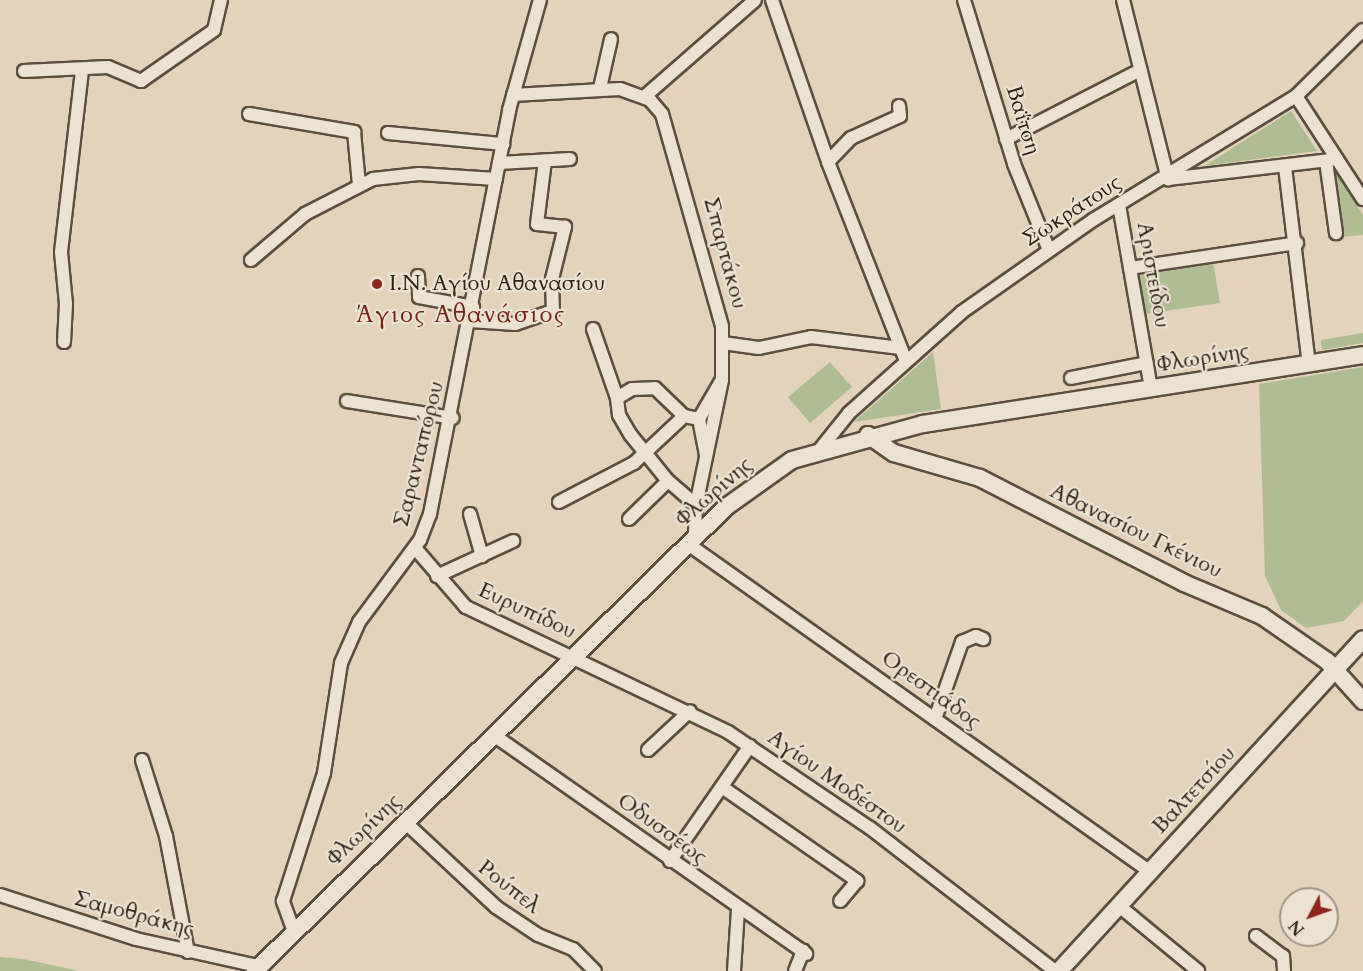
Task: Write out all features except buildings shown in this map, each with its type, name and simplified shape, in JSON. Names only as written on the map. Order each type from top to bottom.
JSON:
[{"type":"main road","name":"Φλωρίνης","points":[[257,968],[293,929],[495,736],[692,541],[758,481],[821,448],[868,435],[1363,355]]},
{"type":"main road","name":"Αθανασίου Γκένιου","points":[[868,435],[887,450],[980,478],[1184,583],[1262,616],[1336,671],[1363,701]]},
{"type":"main road","name":"Βαλτετσίου","points":[[1057,971],[1336,671],[1363,639]]},
{"type":"street","points":[[24,71],[114,68],[141,81],[214,30],[221,0]]},
{"type":"street","name":"Σαρανταπόρου","points":[[293,929],[284,901],[324,774],[342,663],[370,604],[415,548],[428,520],[453,418],[513,94],[540,0]]},
{"type":"street","points":[[513,94],[600,88],[644,97],[755,0]]},
{"type":"street","points":[[772,0],[828,162],[906,361]]},
{"type":"street","name":"Βαΐτση","points":[[964,0],[1006,139],[1048,250]]},
{"type":"street","points":[[1123,0],[1166,177],[1174,182],[1331,160]]},
{"type":"street","name":"Σωκράτους","points":[[821,448],[833,429],[962,312],[1048,250],[1296,96],[1363,30]]},
{"type":"street","points":[[600,88],[611,39]]},
{"type":"street","points":[[63,342],[66,304],[61,252],[82,69]]},
{"type":"street","points":[[1006,139],[1140,70]]},
{"type":"street","points":[[1296,96],[1331,160],[1363,199]]},
{"type":"street","name":"Σπαρτάκου","points":[[644,97],[658,107],[671,142],[719,303],[723,343],[722,380],[696,505],[692,541]]},
{"type":"street","points":[[828,162],[851,138],[900,116],[899,106]]},
{"type":"street","points":[[249,114],[354,132],[359,184]]},
{"type":"street","points":[[388,133],[503,144]]},
{"type":"street","points":[[499,164],[570,159]]},
{"type":"street","points":[[1331,160],[1336,233]]},
{"type":"street","points":[[470,321],[514,324],[553,311],[552,279],[565,227],[537,224],[545,161]]},
{"type":"street","points":[[1285,166],[1297,243],[1309,363]]},
{"type":"street","points":[[251,260],[305,214],[359,184],[408,174],[496,179]]},
{"type":"street","name":"Αριστείδου","points":[[1119,205],[1151,389]]},
{"type":"street","points":[[1130,268],[1297,243]]},
{"type":"street","points":[[418,276],[419,297],[472,307]]},
{"type":"street","points":[[593,329],[617,398],[621,419],[668,481],[696,505]]},
{"type":"street","points":[[723,343],[759,348],[811,337],[900,348]]},
{"type":"street","points":[[1071,378],[1147,363]]},
{"type":"street","points":[[706,458],[699,419],[722,380]]},
{"type":"street","points":[[617,398],[632,389],[655,388],[684,416],[699,419]]},
{"type":"street","points":[[347,401],[453,418]]},
{"type":"street","points":[[559,502],[604,482],[645,453],[684,416]]},
{"type":"street","points":[[629,519],[668,481]]},
{"type":"street","points":[[470,514],[482,556]]},
{"type":"street","points":[[437,576],[513,541]]},
{"type":"street","name":"Ορεστιάδος","points":[[692,541],[935,719],[1149,871]]},
{"type":"street","name":"Ευρυπίδου","points":[[415,548],[437,576],[471,610],[576,657]]},
{"type":"street","points":[[935,719],[962,642],[976,636],[983,639]]},
{"type":"street","name":"Αγίου Μοδέστου","points":[[576,657],[690,711],[750,746],[861,821],[1057,971]]},
{"type":"street","points":[[648,750],[690,711]]},
{"type":"street","name":"Οδυσσέως","points":[[495,736],[738,909],[805,952],[795,971]]},
{"type":"street","points":[[670,861],[750,746]]},
{"type":"street","points":[[142,760],[166,836],[189,952]]},
{"type":"street","points":[[722,787],[857,881],[840,901]]},
{"type":"street","name":"Ρούπελ","points":[[405,822],[496,907],[538,935],[573,949],[595,971]]},
{"type":"street","name":"Σαμοθράκης","points":[[0,895],[189,952],[257,968]]},
{"type":"street","points":[[1118,905],[1198,971]]},
{"type":"street","points":[[734,971],[738,909]]},
{"type":"street","points":[[1256,936],[1283,956],[1284,971]]},
{"type":"green space","points":[[1291,111],[1317,151],[1204,166]]},
{"type":"green space","points":[[1331,165],[1363,215],[1363,235],[1340,237]]},
{"type":"green space","points":[[1213,262],[1220,303],[1145,314],[1140,277],[1144,273]]},
{"type":"green space","points":[[1363,333],[1363,343],[1322,350],[1321,340]]},
{"type":"green space","points":[[933,352],[941,409],[854,422]]},
{"type":"green space","points":[[830,362],[852,387],[810,423],[788,397]]},
{"type":"green space","points":[[1363,367],[1363,601],[1344,621],[1306,628],[1281,610],[1265,576],[1259,384]]},
{"type":"green space","points":[[0,957],[23,959],[80,971],[0,971]]},
{"type":"place","name":"Ι.Ν. Αγίου Αθανασίου","points":[[377,284]]},
{"type":"district","name":"Άγιος Αθανάσιος","points":[[461,315]]}]
